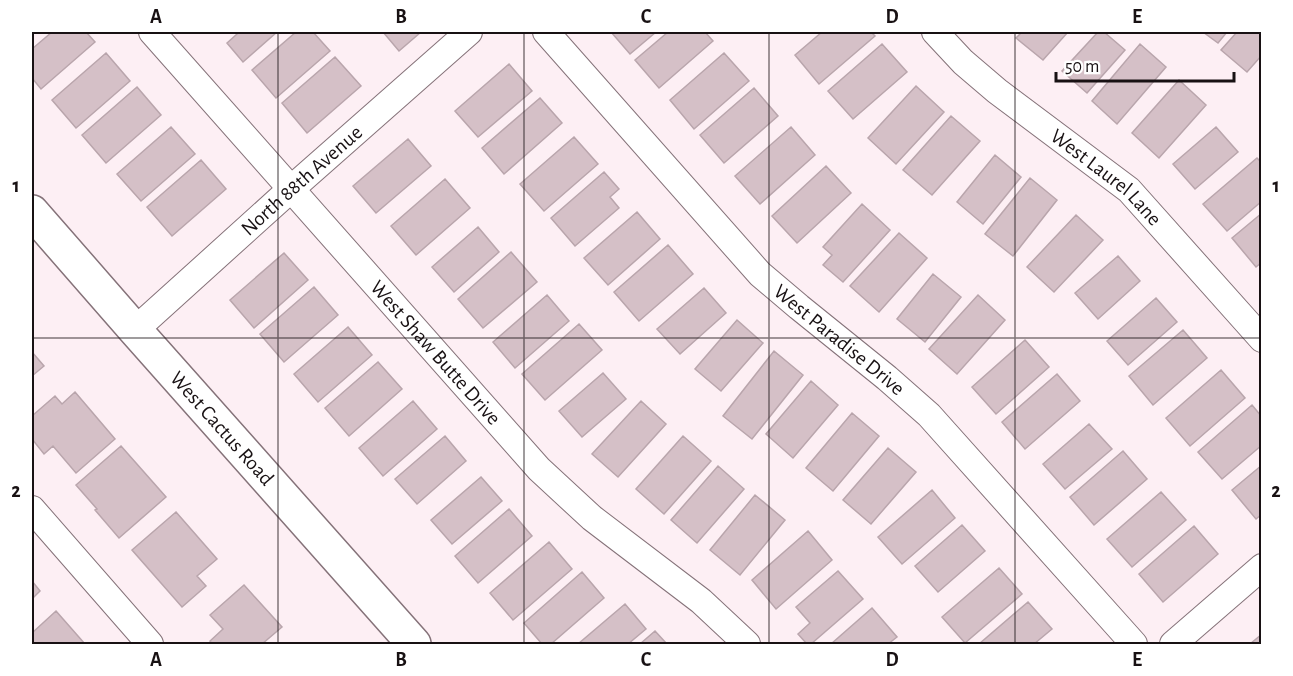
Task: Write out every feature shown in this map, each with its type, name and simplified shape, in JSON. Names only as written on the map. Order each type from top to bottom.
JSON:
[{"type":"main road","name":"West Cactus Road","points":[[32,212],[414,645]]},
{"type":"street","name":"West Shaw Butte Drive","points":[[152,32],[539,469],[592,518],[701,601],[747,645]]},
{"type":"street","name":"North 88th Avenue","points":[[135,330],[469,32]]},
{"type":"street","name":"West Paradise Drive","points":[[546,32],[760,274],[929,415],[1134,645]]},
{"type":"street","name":"West Laurel Lane","points":[[935,32],[963,62],[997,91],[1130,190],[1262,339]]},
{"type":"street","points":[[32,509],[150,645]]},
{"type":"street","points":[[1173,645],[1262,567]]},
{"type":"building","points":[[52,32],[86,32],[95,42],[41,89],[32,78],[32,49]]},
{"type":"building","points":[[235,32],[277,32],[243,62],[227,43],[237,34]]},
{"type":"building","points":[[296,32],[313,32],[330,51],[276,98],[252,70]]},
{"type":"building","points":[[383,32],[421,32],[399,51]]},
{"type":"building","points":[[611,32],[656,32],[630,54]]},
{"type":"building","points":[[668,32],[705,32],[713,41],[659,88],[635,60]]},
{"type":"building","points":[[822,32],[871,32],[875,36],[819,84],[795,55]]},
{"type":"building","points":[[1022,32],[1068,32],[1043,60],[1016,38]]},
{"type":"building","points":[[1098,32],[1104,32],[1125,50],[1087,93],[1062,71]]},
{"type":"building","points":[[1203,32],[1227,32],[1218,43]]},
{"type":"building","points":[[1237,32],[1262,32],[1262,55],[1247,72],[1221,50]]},
{"type":"building","points":[[882,44],[907,72],[853,119],[828,91]]},
{"type":"building","points":[[1140,44],[1166,67],[1117,124],[1092,101]]},
{"type":"building","points":[[106,53],[130,81],[76,128],[52,100]]},
{"type":"building","points":[[724,53],[749,81],[694,129],[670,100]]},
{"type":"building","points":[[335,57],[361,86],[307,133],[282,103]]},
{"type":"building","points":[[509,64],[532,91],[478,137],[455,111]]},
{"type":"building","points":[[1179,80],[1206,105],[1159,158],[1132,133]]},
{"type":"building","points":[[916,86],[944,112],[896,164],[868,138]]},
{"type":"building","points":[[137,87],[161,115],[106,163],[82,135]]},
{"type":"building","points":[[754,88],[778,116],[724,163],[700,135]]},
{"type":"building","points":[[540,98],[562,123],[504,174],[482,148]]},
{"type":"building","points":[[951,116],[980,141],[932,195],[903,170]]},
{"type":"building","points":[[171,127],[195,154],[141,201],[117,174]]},
{"type":"building","points":[[791,127],[815,155],[760,204],[735,176]]},
{"type":"building","points":[[1216,127],[1238,152],[1195,189],[1173,164]]},
{"type":"building","points":[[574,137],[598,164],[544,211],[520,184]]},
{"type":"building","points":[[408,139],[431,166],[376,213],[353,186]]},
{"type":"building","points":[[995,155],[1021,177],[983,224],[957,202]]},
{"type":"building","points":[[1257,158],[1262,163],[1262,201],[1227,231],[1203,204]]},
{"type":"building","points":[[201,160],[226,189],[172,236],[147,207]]},
{"type":"building","points":[[826,166],[851,193],[797,243],[772,216]]},
{"type":"building","points":[[604,172],[619,189],[610,197],[619,208],[575,246],[551,218]]},
{"type":"building","points":[[1030,178],[1057,200],[1013,256],[985,234]]},
{"type":"building","points":[[445,179],[470,208],[416,255],[391,226]]},
{"type":"building","points":[[862,204],[890,230],[843,282],[823,265],[832,255],[823,247]]},
{"type":"building","points":[[637,212],[660,239],[608,285],[584,258]]},
{"type":"building","points":[[1262,213],[1262,262],[1256,267],[1232,238]]},
{"type":"building","points":[[1076,215],[1103,240],[1054,292],[1027,267]]},
{"type":"building","points":[[478,227],[499,252],[454,292],[432,267]]},
{"type":"building","points":[[899,233],[927,258],[879,312],[850,286]]},
{"type":"building","points":[[668,245],[693,274],[639,321],[614,292]]},
{"type":"building","points":[[511,252],[537,282],[483,328],[458,299]]},
{"type":"building","points":[[284,253],[308,280],[254,328],[230,300]]},
{"type":"building","points":[[1118,256],[1140,281],[1098,319],[1075,293]]},
{"type":"building","points":[[933,274],[961,297],[925,342],[897,319]]},
{"type":"building","points":[[314,287],[338,315],[284,362],[260,334]]},
{"type":"building","points":[[704,288],[726,313],[680,354],[657,329]]},
{"type":"building","points":[[547,295],[569,321],[515,368],[493,342]]},
{"type":"building","points":[[978,295],[1005,320],[957,374],[929,349]]},
{"type":"building","points":[[1156,298],[1177,322],[1128,365],[1107,341]]},
{"type":"building","points":[[737,320],[763,343],[721,391],[695,369]]},
{"type":"building","points":[[579,324],[602,350],[545,400],[522,374]]},
{"type":"building","points":[[348,327],[372,355],[318,402],[294,374]]},
{"type":"building","points":[[1183,330],[1207,358],[1153,405],[1129,376]]},
{"type":"building","points":[[1025,340],[1049,367],[996,414],[972,387]]},
{"type":"building","points":[[774,351],[803,375],[752,439],[723,416]]},
{"type":"building","points":[[32,352],[44,366],[32,376]]},
{"type":"building","points":[[378,362],[402,389],[349,436],[325,408]]},
{"type":"building","points":[[1221,370],[1245,398],[1190,446],[1166,418]]},
{"type":"building","points":[[603,373],[626,399],[582,437],[559,411]]},
{"type":"building","points":[[1057,374],[1080,401],[1025,449],[1002,422]]},
{"type":"building","points":[[811,381],[838,405],[793,458],[766,434]]},
{"type":"building","points":[[75,392],[115,439],[76,473],[53,446],[44,454],[32,439],[32,416],[55,396],[62,404]]},
{"type":"building","points":[[413,401],[437,429],[383,476],[359,448]]},
{"type":"building","points":[[641,401],[666,424],[618,477],[592,454]]},
{"type":"building","points":[[1252,405],[1262,417],[1262,445],[1222,479],[1198,452]]},
{"type":"building","points":[[852,413],[879,436],[833,491],[806,468]]},
{"type":"building","points":[[1089,424],[1112,449],[1065,489],[1043,464]]},
{"type":"building","points":[[445,436],[466,461],[417,504],[395,479]]},
{"type":"building","points":[[683,436],[711,461],[664,514],[636,489]]},
{"type":"building","points":[[121,446],[166,497],[119,538],[76,485]]},
{"type":"building","points":[[888,448],[916,472],[871,524],[843,500]]},
{"type":"building","points":[[1123,451],[1147,479],[1094,525],[1070,497]]},
{"type":"building","points":[[1262,465],[1262,514],[1256,519],[1232,490]]},
{"type":"building","points":[[718,466],[744,489],[697,543],[671,520]]},
{"type":"building","points":[[481,477],[502,501],[452,544],[431,520]]},
{"type":"building","points":[[932,490],[955,518],[902,564],[878,537]]},
{"type":"building","points":[[1161,492],[1186,520],[1132,567],[1107,539]]},
{"type":"building","points":[[755,495],[785,520],[740,575],[710,550]]},
{"type":"building","points":[[509,509],[532,536],[478,583],[455,556]]},
{"type":"building","points":[[176,512],[217,559],[197,576],[206,586],[182,607],[132,550]]},
{"type":"building","points":[[962,525],[985,551],[938,592],[915,566]]},
{"type":"building","points":[[1194,526],[1218,554],[1163,602],[1139,574]]},
{"type":"building","points":[[808,531],[832,560],[776,609],[752,580]]},
{"type":"building","points":[[549,542],[572,569],[513,620],[490,593]]},
{"type":"building","points":[[999,568],[1022,594],[965,643],[942,617]]},
{"type":"building","points":[[838,571],[863,599],[811,644],[807,644],[798,634],[810,623],[796,607]]},
{"type":"building","points":[[582,572],[604,598],[551,644],[542,644],[524,623]]},
{"type":"building","points":[[32,581],[40,591],[32,599]]},
{"type":"building","points":[[244,585],[282,627],[262,644],[212,644],[210,641],[223,629],[210,615]]},
{"type":"building","points":[[1028,602],[1052,629],[1034,644],[979,644]]},
{"type":"building","points":[[625,604],[646,629],[628,644],[578,644]]},
{"type":"building","points":[[872,608],[897,637],[888,644],[831,644]]},
{"type":"building","points":[[56,611],[85,644],[32,644],[32,633]]},
{"type":"building","points":[[655,631],[667,644],[640,644]]},
{"type":"building","points":[[1262,634],[1262,644],[1250,644]]}]
